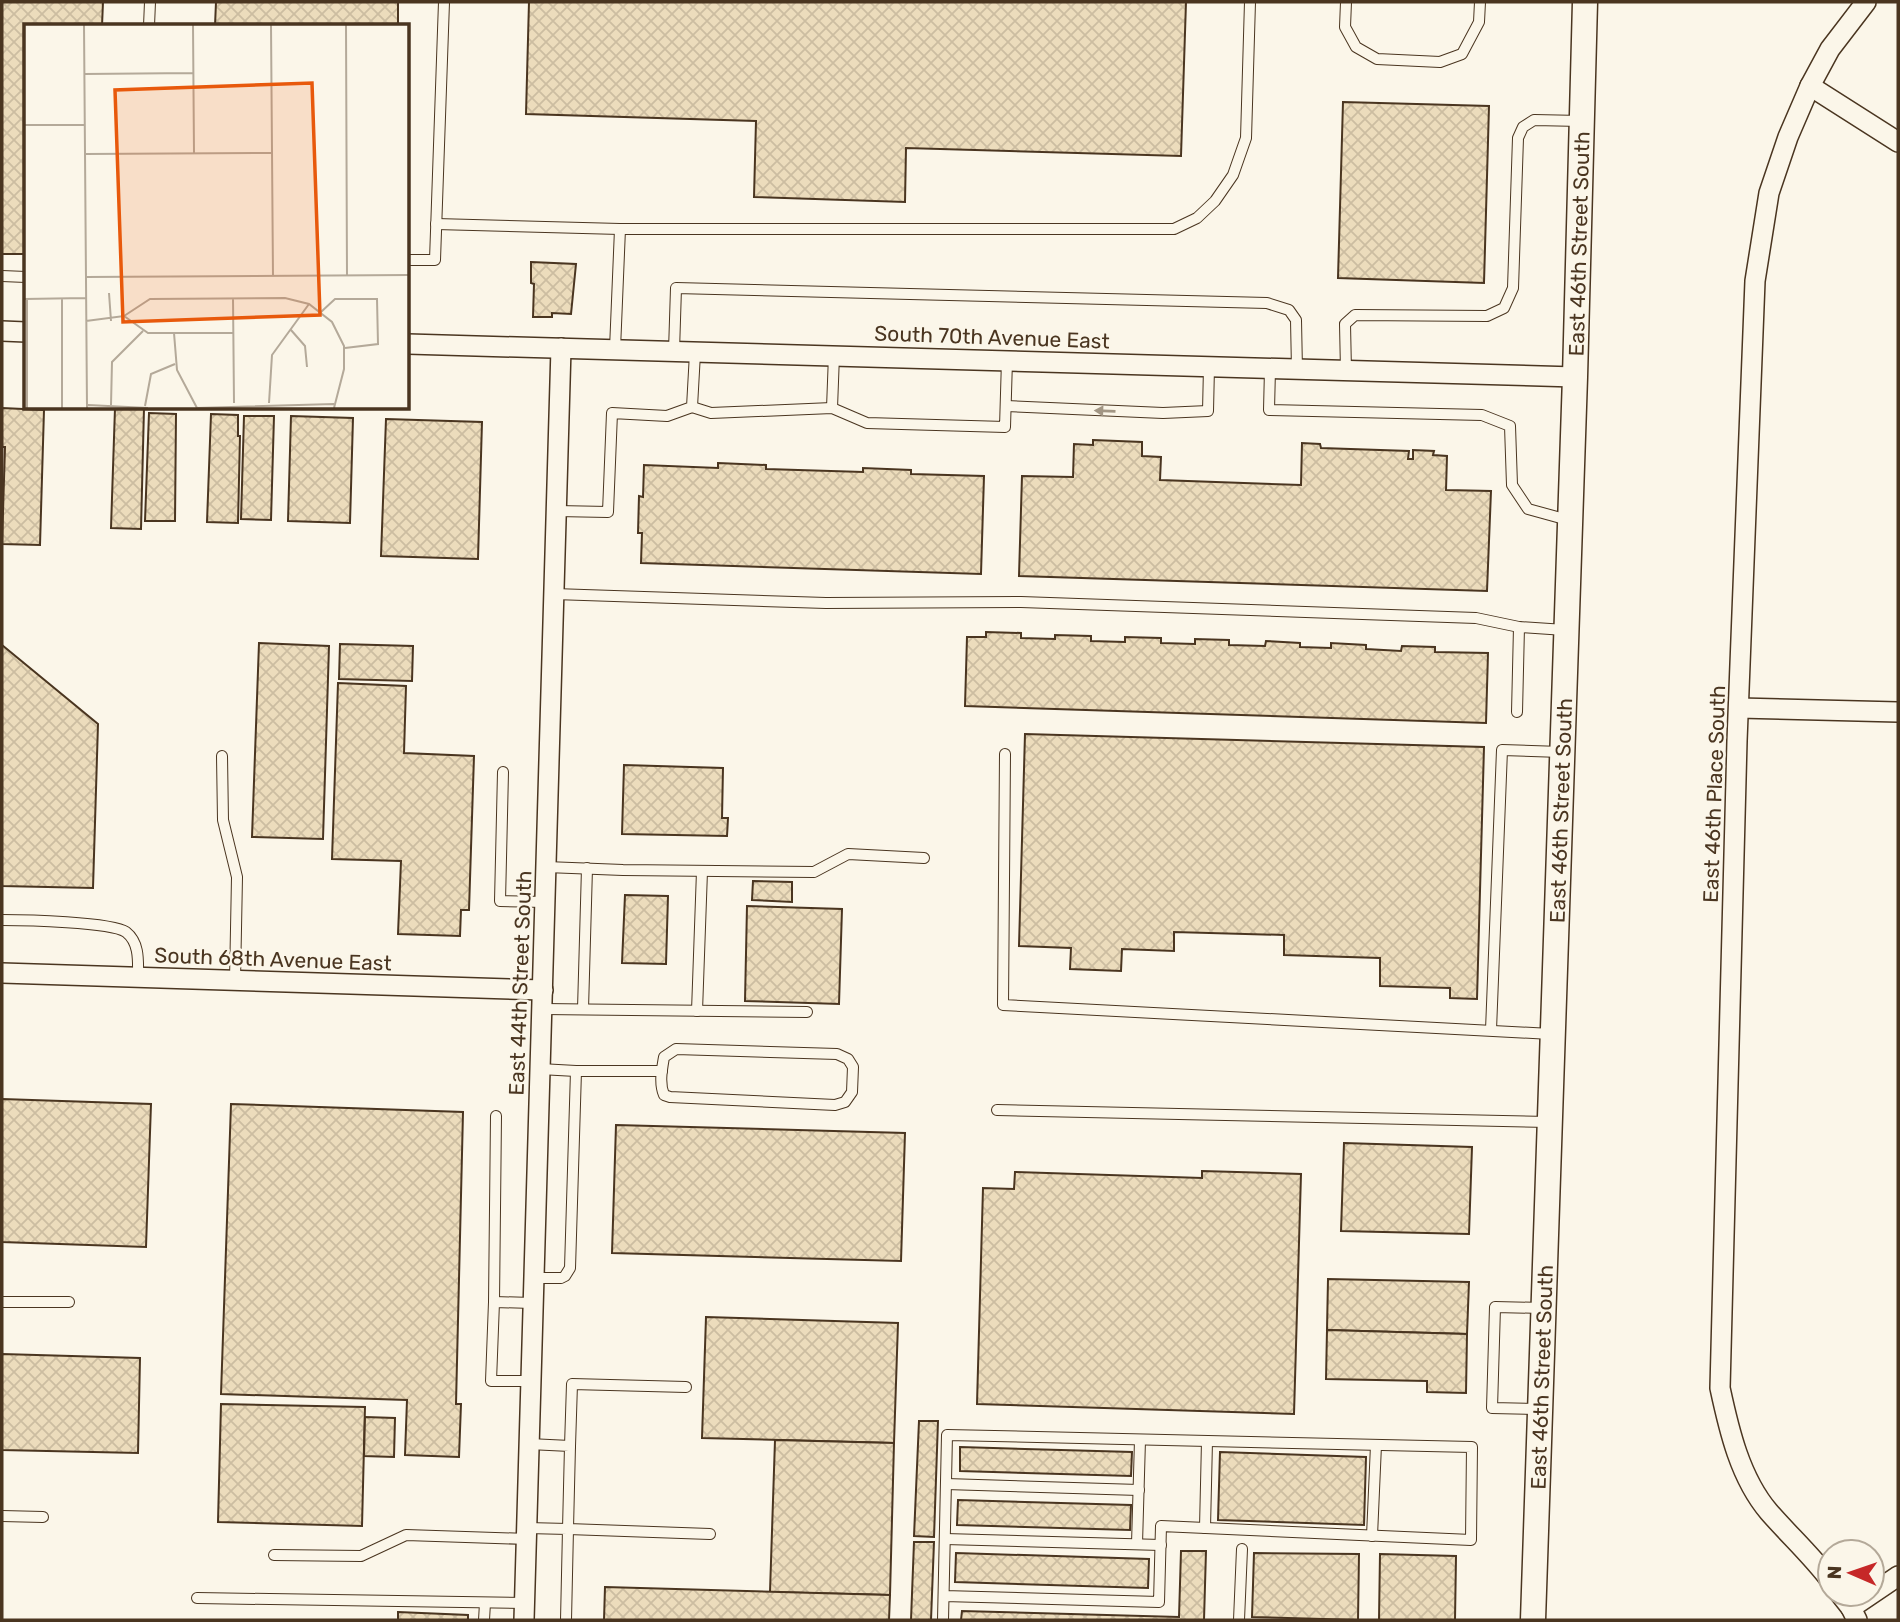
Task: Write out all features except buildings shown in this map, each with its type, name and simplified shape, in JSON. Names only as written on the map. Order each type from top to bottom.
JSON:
[{"type":"street","name":"East 46th Street South","points":[[1533,1620],[1585,2]]},
{"type":"street","name":"East 46th Place South","points":[[1816,1564],[1768,1510],[1752,1485],[1730,1434],[1720,1388],[1739,708],[1755,281],[1769,193],[1788,137],[1810,86],[1830,48],[1866,2]]},
{"type":"street","points":[[1810,86],[1898,142]]},
{"type":"street","points":[[2,331],[24,332]]},
{"type":"street","name":"South 70th Avenue East","points":[[410,344],[1574,377]]},
{"type":"street","name":"East 44th Street South","points":[[525,1612],[561,348]]},
{"type":"street","points":[[1739,708],[1898,712]]},
{"type":"street","name":"South 68th Avenue East","points":[[2,973],[235,980],[543,999]]},
{"type":"lane","points":[[149,24],[150,2]]},
{"type":"lane","points":[[410,260],[435,261],[444,2]]},
{"type":"lane","points":[[436,224],[620,229],[1174,229],[1197,218],[1214,201],[1233,175],[1245,138],[1250,2]]},
{"type":"lane","points":[[1346,2],[1345,27],[1356,47],[1377,59],[1440,62],[1462,54],[1479,22],[1479,2]]},
{"type":"lane","points":[[1346,371],[1345,324],[1355,315],[1488,316],[1504,308],[1513,288],[1518,138],[1523,127],[1534,120],[1581,121]]},
{"type":"lane","points":[[615,349],[620,229]]},
{"type":"lane","points":[[2,276],[24,277]]},
{"type":"lane","points":[[674,351],[676,288],[1267,303],[1289,310],[1296,320],[1297,370]]},
{"type":"lane","points":[[692,407],[695,353]]},
{"type":"lane","points":[[832,408],[834,355]]},
{"type":"lane","points":[[557,512],[608,512],[612,413],[667,416],[692,407],[712,413],[832,408],[867,423],[1005,426],[1007,360]]},
{"type":"lane","points":[[1006,406],[1163,413],[1208,411],[1209,367]]},
{"type":"lane","points":[[1270,369],[1269,410],[1482,415],[1510,426],[1512,485],[1528,509],[1568,520]]},
{"type":"lane","points":[[554,594],[826,603],[1021,602],[1173,607],[1476,618],[1519,627],[1565,630]]},
{"type":"lane","points":[[1517,712],[1519,627]]},
{"type":"lane","points":[[1491,1030],[1502,750],[1561,752]]},
{"type":"lane","points":[[1005,754],[1003,1005],[1552,1034]]},
{"type":"lane","points":[[222,756],[223,820],[237,877],[235,980]]},
{"type":"lane","points":[[503,772],[500,901],[545,902]]},
{"type":"lane","points":[[547,867],[814,872],[848,854],[924,858]]},
{"type":"lane","points":[[583,1009],[587,868]]},
{"type":"lane","points":[[697,1011],[702,871]]},
{"type":"lane","points":[[2,920],[104,926],[125,932],[137,948],[138,977]]},
{"type":"lane","points":[[543,999],[583,1009],[807,1012]]},
{"type":"lane","points":[[676,1049],[837,1054],[848,1059],[853,1067],[852,1092],[845,1102],[835,1105],[670,1097],[664,1095],[661,1089],[662,1071],[664,1056],[676,1049]]},
{"type":"lane","points":[[540,1069],[662,1071]]},
{"type":"lane","points":[[533,1278],[561,1278],[570,1268],[576,1070]]},
{"type":"lane","points":[[998,1110],[1549,1122]]},
{"type":"lane","points":[[496,1116],[491,1381],[531,1381]]},
{"type":"lane","points":[[2,1302],[69,1302]]},
{"type":"lane","points":[[494,1302],[532,1303]]},
{"type":"lane","points":[[1539,1409],[1492,1408],[1495,1307],[1543,1308]]},
{"type":"lane","points":[[566,1620],[572,1384],[686,1387]]},
{"type":"lane","points":[[943,1620],[947,1435],[1472,1447],[1471,1541],[1161,1526],[1159,1602],[944,1596]]},
{"type":"lane","points":[[1138,1544],[1140,1440]]},
{"type":"lane","points":[[1205,1528],[1207,1441]]},
{"type":"lane","points":[[529,1444],[570,1446]]},
{"type":"lane","points":[[1372,1536],[1376,1445]]},
{"type":"lane","points":[[946,1484],[1139,1490]]},
{"type":"lane","points":[[2,1516],[43,1517]]},
{"type":"lane","points":[[274,1555],[361,1556],[406,1535],[568,1530],[710,1534]]},
{"type":"lane","points":[[945,1539],[1161,1545]]},
{"type":"lane","points":[[1239,1620],[1242,1549]]},
{"type":"lane","points":[[197,1598],[485,1603],[525,1612]]},
{"type":"lane","points":[[484,1620],[485,1603]]}]
